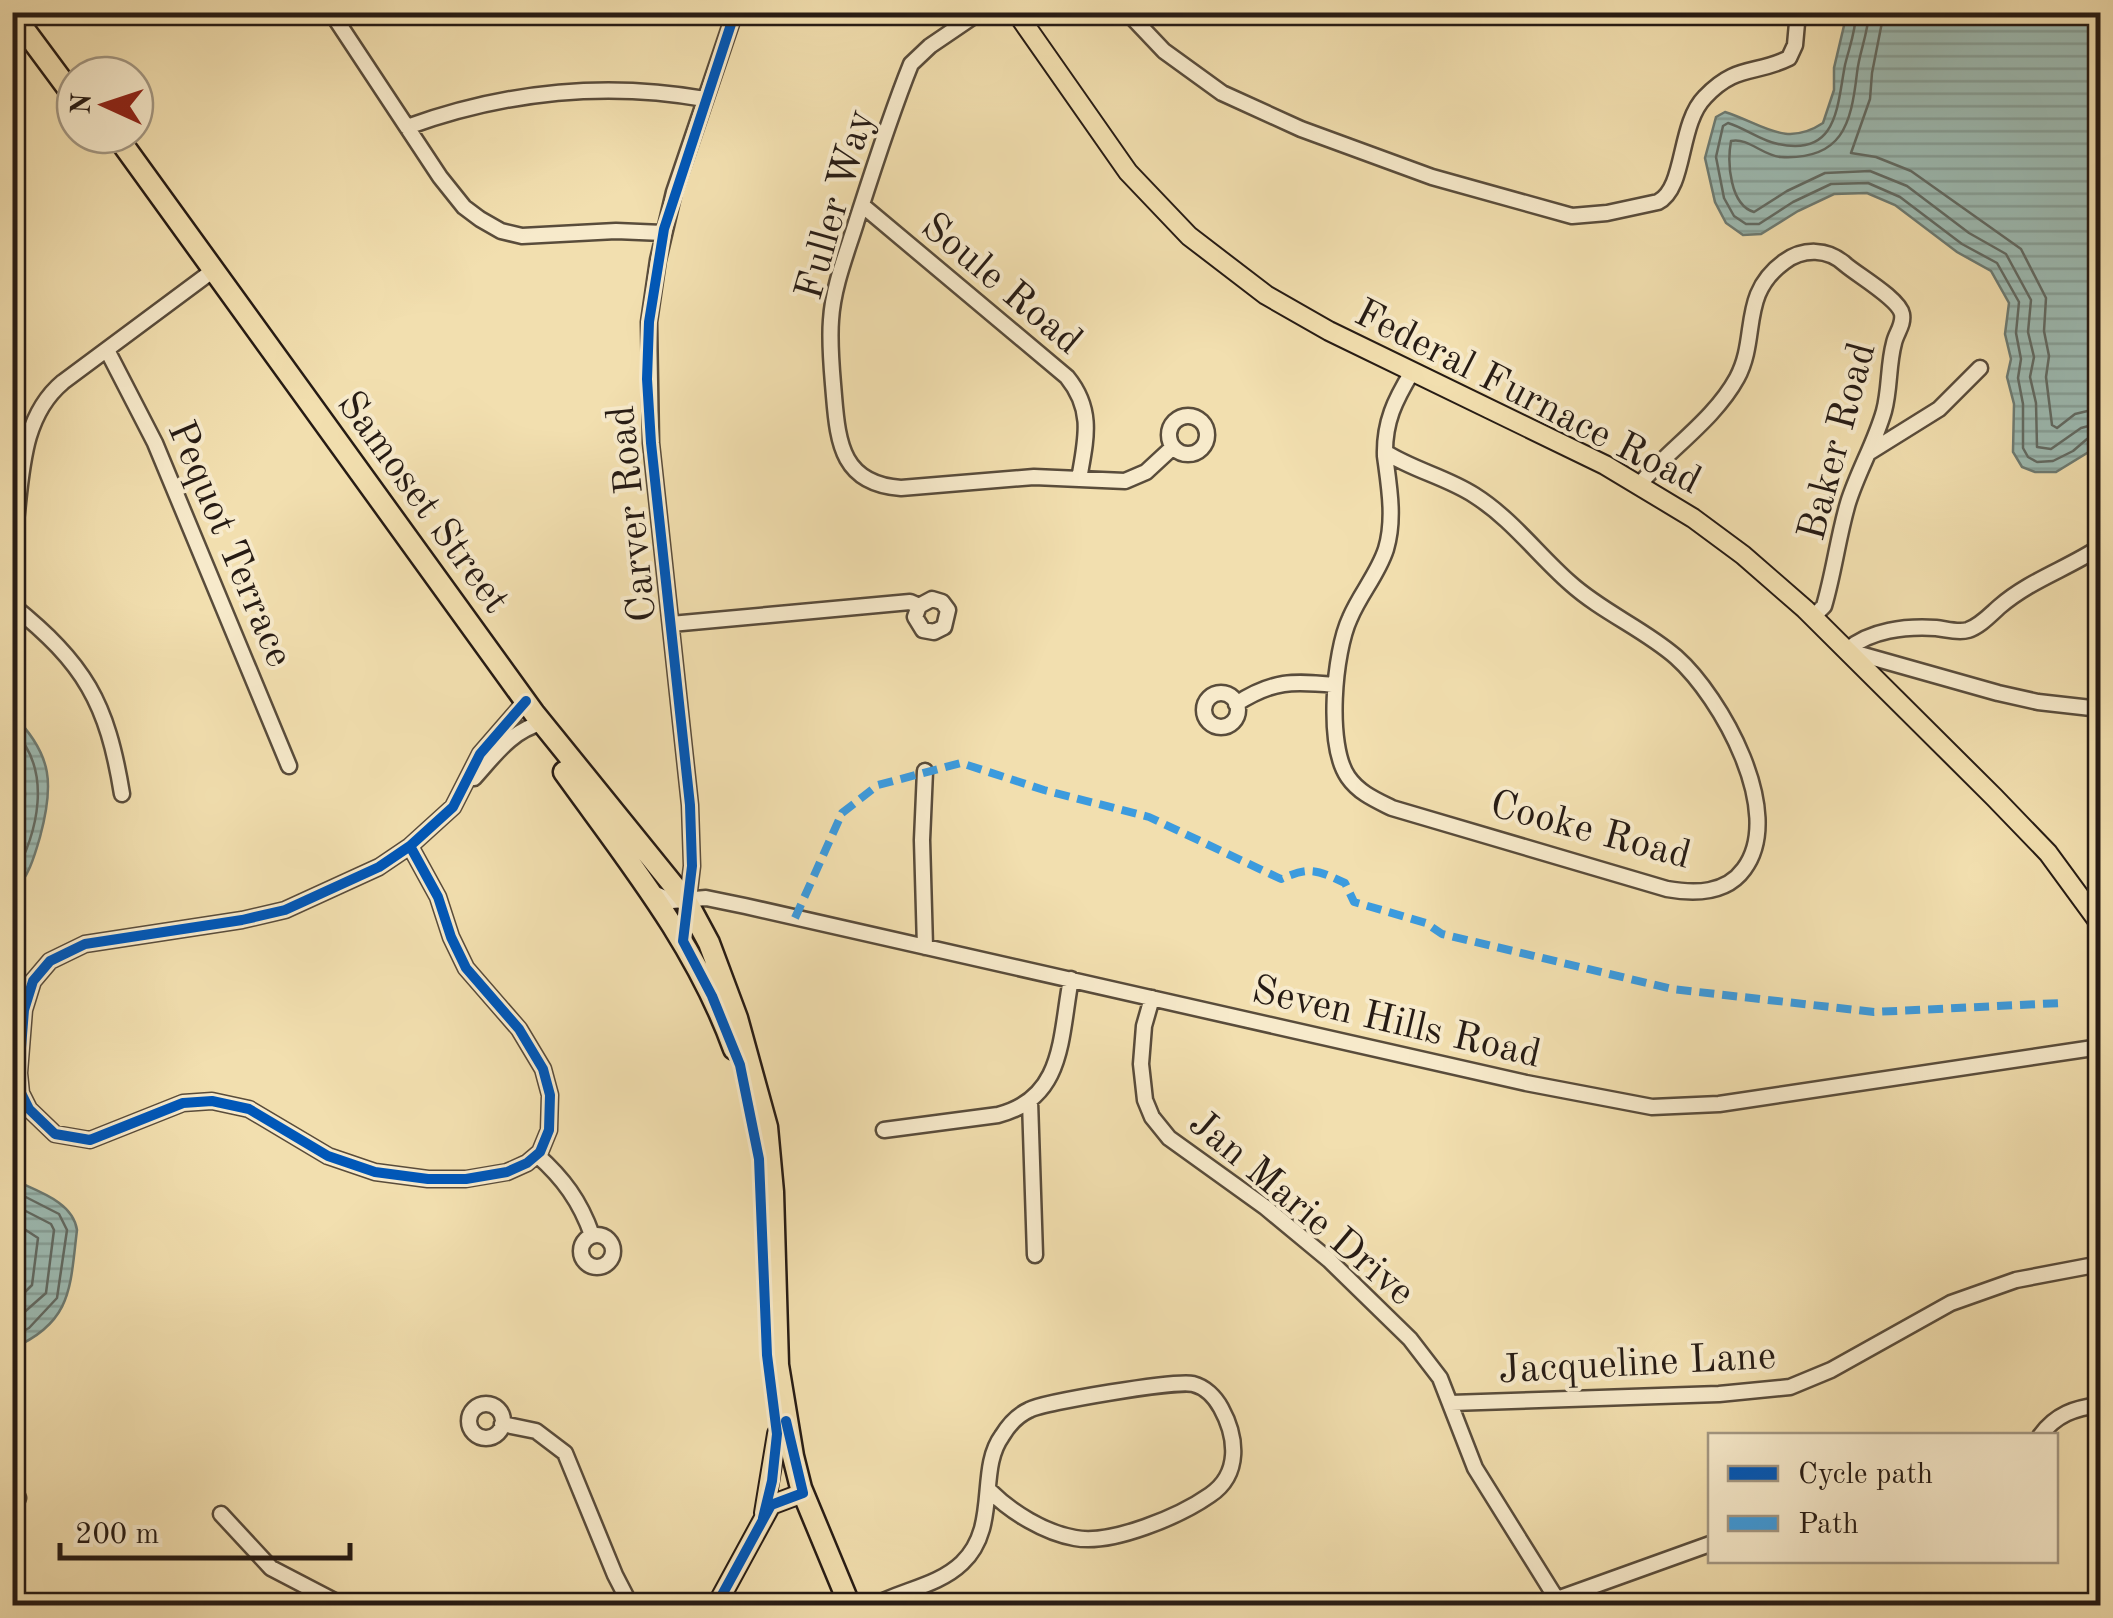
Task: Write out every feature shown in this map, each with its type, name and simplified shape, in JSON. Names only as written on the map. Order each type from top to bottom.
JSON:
[{"type":"highway","points":[[26,12],[57,55]]},
{"type":"highway","points":[[12,14],[55,71]]},
{"type":"highway","name":"Samoset Street","points":[[118,155],[210,271]]},
{"type":"highway","name":"Samoset Street","points":[[130,155],[653,893]]},
{"type":"highway","name":"Samoset Street","points":[[529,715],[686,902]]},
{"type":"highway","points":[[653,893],[683,941],[723,1020],[752,1111],[762,1189],[768,1378],[777,1434],[838,1606]]},
{"type":"highway","points":[[686,902],[721,971],[764,1113],[773,1192],[778,1366],[799,1494],[850,1606]]},
{"type":"main road","name":"Federal Furnace Road","points":[[1016,12],[1128,172],[1188,236],[1266,295],[1329,331],[1639,484],[1693,518],[1814,617],[2048,853],[2098,914]]},
{"type":"main road","points":[[716,1606],[748,1551],[768,1504],[777,1434]]},
{"type":"main road","points":[[762,1518],[771,1505],[799,1494]]},
{"type":"street","points":[[331,12],[464,207],[502,231],[537,237],[616,231],[663,234]]},
{"type":"street","name":"Carver Road","points":[[686,902],[692,866],[690,804],[648,393],[649,322],[663,234],[736,12]]},
{"type":"street","name":"Fuller Way","points":[[980,12],[911,64],[838,279],[831,318],[836,432],[848,461],[862,476],[890,488],[1016,478],[1109,482],[1132,479],[1151,468],[1173,447]]},
{"type":"street","points":[[1128,12],[1164,51],[1222,94],[1301,129],[1432,177],[1572,216],[1607,214],[1668,197],[1675,184],[1682,143],[1701,100],[1735,73],[1776,65],[1789,58],[1795,45],[1798,12]]},
{"type":"street","points":[[407,127],[467,108],[544,92],[602,89],[705,99]]},
{"type":"street","name":"Soule Road","points":[[862,205],[1080,393],[1086,428],[1079,478]]},
{"type":"street","name":"Baker Road","points":[[1639,484],[1730,388],[1746,355],[1754,298],[1784,262],[1804,252],[1826,253],[1893,299],[1902,310],[1902,320],[1893,347],[1886,406],[1846,508],[1824,606],[1814,617]]},
{"type":"street","points":[[12,549],[36,414],[56,388],[210,271]]},
{"type":"street","name":"Pequot Terrace","points":[[107,350],[156,443],[289,766]]},
{"type":"street","points":[[1868,456],[1939,409],[1980,368]]},
{"type":"street","name":"Cooke Road","points":[[1385,452],[1453,483],[1490,506],[1573,586],[1666,648],[1690,671],[1728,730],[1749,776],[1758,812],[1757,836],[1741,874],[1724,886],[1704,892],[1681,892],[1392,808],[1364,792],[1343,768],[1338,750],[1339,652],[1349,619],[1381,561],[1388,537],[1390,501],[1385,452],[1390,409],[1412,372]]},
{"type":"street","points":[[1846,650],[1858,640],[1883,633],[1914,628],[1966,630],[1981,623],[2018,591],[2100,547]]},
{"type":"street","points":[[672,624],[910,602],[919,606]]},
{"type":"street","points":[[12,605],[66,654],[96,695],[113,743],[122,794]]},
{"type":"street","points":[[1846,650],[1998,693],[2100,709]]},
{"type":"street","points":[[1236,704],[1257,690],[1277,684],[1336,684]]},
{"type":"street","points":[[410,846],[438,897],[466,968],[519,1029],[543,1069],[551,1118],[546,1142],[519,1167],[493,1176],[428,1180],[350,1165],[249,1109],[202,1100],[182,1103],[106,1137],[84,1140],[62,1137],[50,1130],[24,1102],[19,1060],[24,1010],[33,981],[43,966],[85,944],[284,910],[369,872],[410,846],[453,807],[480,754],[529,715]]},
{"type":"street","points":[[924,947],[925,771]]},
{"type":"street","name":"Seven Hills Road","points":[[653,893],[672,902],[706,898],[1526,1084],[1652,1107],[1719,1104],[2100,1047]]},
{"type":"street","points":[[683,941],[686,902]]},
{"type":"street","points":[[884,1130],[998,1115],[1030,1102],[1042,1092],[1056,1064],[1071,980]]},
{"type":"street","name":"Jan Marie Drive","points":[[1152,998],[1144,1026],[1141,1064],[1146,1100],[1159,1127],[1292,1229],[1352,1281],[1410,1340],[1440,1378],[1475,1468],[1559,1602]]},
{"type":"street","points":[[1030,1102],[1035,1255]]},
{"type":"street","points":[[536,1155],[560,1176],[576,1199],[592,1235]]},
{"type":"street","name":"Jacqueline Lane","points":[[1451,1403],[1718,1394],[1790,1386],[1831,1370],[1951,1302],[2016,1280],[2100,1264]]},
{"type":"street","points":[[874,1606],[937,1580],[966,1560],[986,1518],[991,1470],[998,1440],[1025,1411],[1157,1385],[1191,1384],[1216,1400],[1230,1423],[1234,1457],[1221,1487],[1152,1524],[1078,1539],[1056,1533],[1005,1506],[990,1491]]},
{"type":"street","points":[[2042,1433],[2051,1421],[2073,1409],[2100,1405]]},
{"type":"street","points":[[502,1424],[536,1432],[565,1453],[615,1575],[632,1606]]},
{"type":"street","points":[[12,1484],[18,1498],[12,1512]]},
{"type":"street","points":[[221,1514],[271,1568],[344,1606]]},
{"type":"street","points":[[1559,1602],[1708,1545]]},
{"type":"water","points":[[1847,13],[2100,13],[2100,445],[2056,472],[2035,472],[2022,467],[2013,452],[2014,404],[2007,377],[2011,359],[2005,334],[2009,303],[1991,271],[1957,252],[1895,205],[1867,193],[1834,194],[1761,234],[1743,235],[1726,223],[1715,202],[1705,158],[1716,117],[1725,112],[1785,134],[1797,134],[1823,123],[1834,90],[1834,68]]},
{"type":"water","points":[[13,715],[43,757],[48,786],[35,852],[27,874],[13,893]]},
{"type":"water","points":[[12,1179],[61,1204],[69,1211],[77,1230],[69,1285],[58,1314],[33,1338],[13,1348]]},
{"type":"marked path","points":[[795,918],[842,813],[878,785],[961,763],[1044,790],[1149,817],[1281,879],[1307,871],[1327,875],[1345,883],[1354,902],[1426,923],[1442,934],[1672,989],[1874,1012],[2061,1003]]},
{"type":"cycle path","points":[[735,12],[664,229],[649,322],[647,379],[690,805],[692,866],[683,941],[712,996],[740,1065],[759,1159],[767,1355],[777,1434],[763,1518]]},
{"type":"cycle path","points":[[410,846],[438,897],[466,968],[519,1029],[543,1069],[550,1095],[549,1130],[540,1152],[527,1163],[507,1172],[466,1179],[375,1172],[328,1156],[249,1109],[212,1101],[183,1103],[90,1140],[55,1134],[29,1109],[21,1093],[19,1073],[24,1010],[33,981],[50,961],[85,944],[285,910],[379,867],[410,846],[453,807],[480,754],[526,701]]},
{"type":"cycle path","points":[[716,1606],[771,1505],[803,1493],[786,1421]]}]
